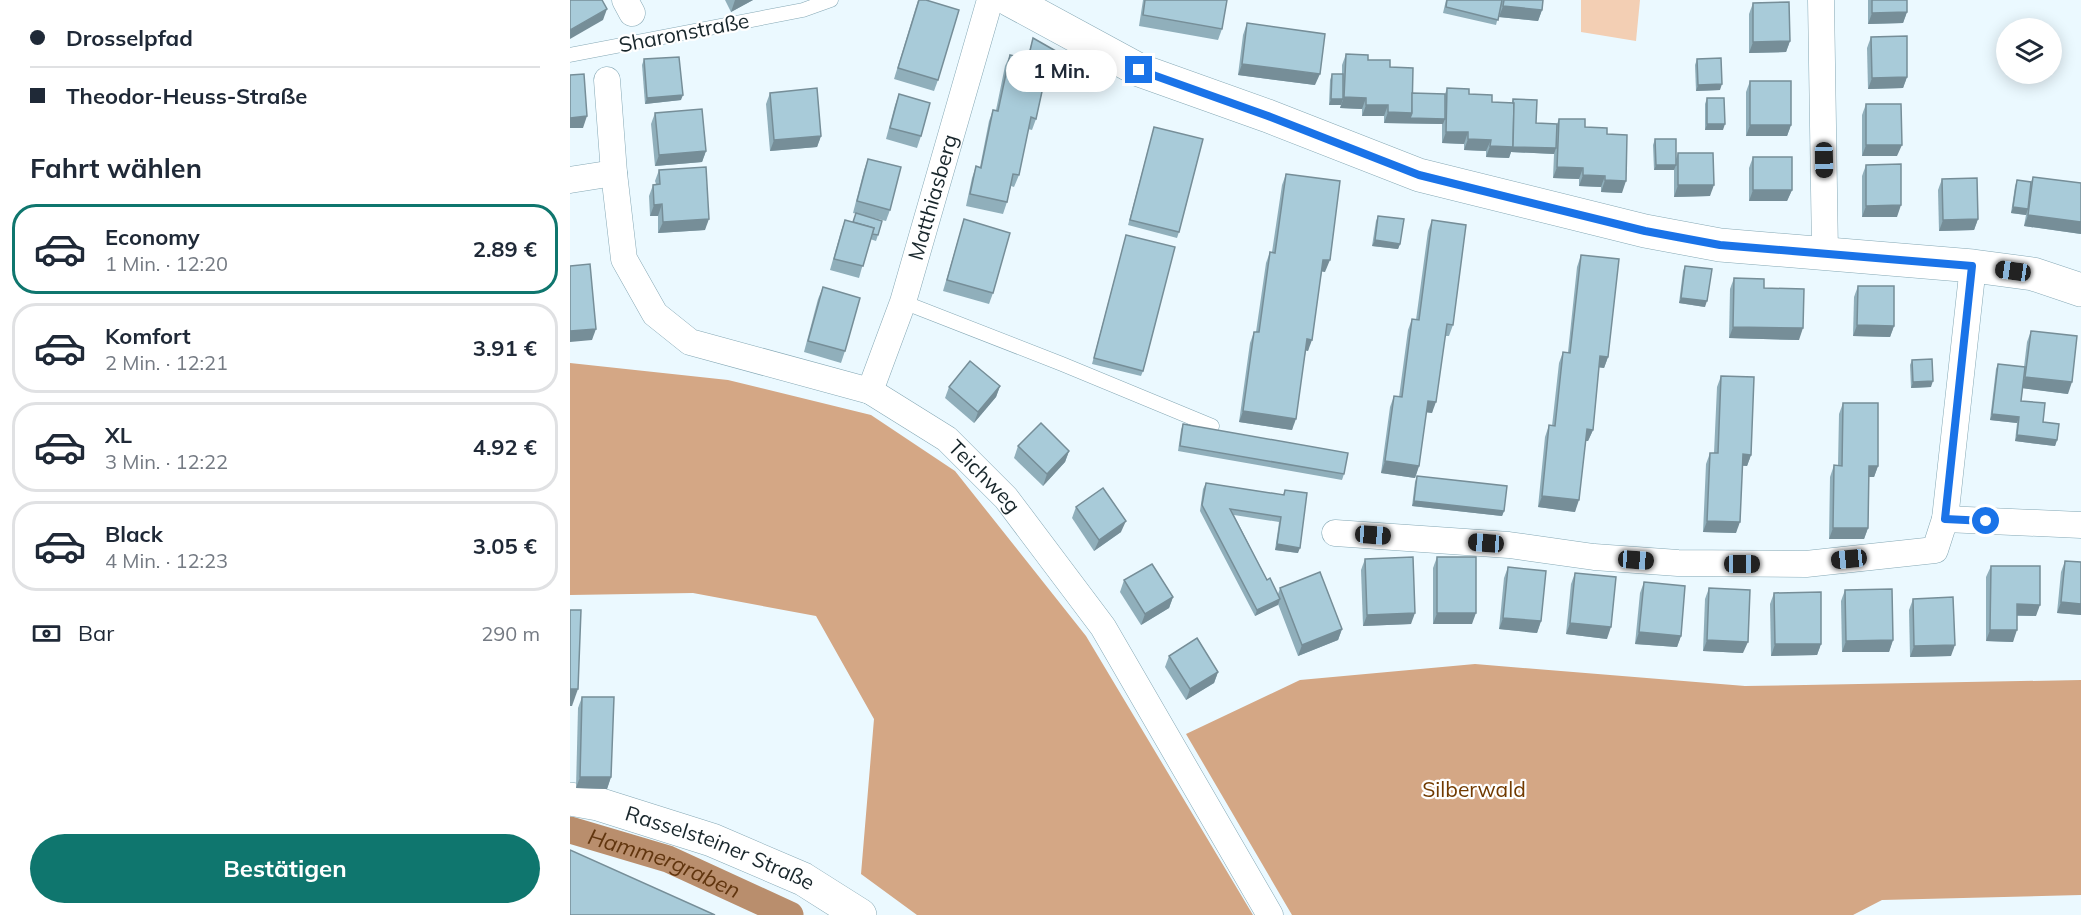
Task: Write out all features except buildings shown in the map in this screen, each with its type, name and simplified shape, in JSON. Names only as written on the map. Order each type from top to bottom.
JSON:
[{"type":"street","name":"Matthiasberg","points":[[870,391],[903,302],[990,0]]},
{"type":"street","points":[[1010,0],[1139,70],[1268,116],[1419,175],[1645,231],[1720,245],[1972,266],[2033,274],[2081,290]]},
{"type":"street","points":[[1821,0],[1825,252]]},
{"type":"street","name":"Teichweg","points":[[607,80],[614,173],[624,259],[655,314],[690,342],[870,391],[947,440],[1006,498],[1103,627],[1270,915]]},
{"type":"street","points":[[570,180],[614,173]]},
{"type":"street","points":[[1335,532],[1509,545],[1594,557],[1678,564],[1806,564],[1935,550],[1945,519],[1972,266]]},
{"type":"street","points":[[1945,519],[2081,525]]},
{"type":"street","name":"Rasselsteiner Straße","points":[[570,800],[598,804],[712,840],[803,879],[860,915]]},
{"type":"lane","name":"Sharonstraße","points":[[570,55],[803,10],[831,0]]},
{"type":"lane","points":[[903,302],[1212,426]]},
{"type":"shaded area","points":[[1581,0],[1640,0],[1636,41],[1581,32]]},
{"type":"green space","points":[[570,363],[728,380],[871,415],[955,471],[1086,636],[1253,915],[917,915],[861,874],[874,719],[816,616],[693,593],[570,595]]},
{"type":"green space","name":"Silberwald","points":[[1475,664],[1745,686],[2081,680],[2081,895],[1882,900],[1853,915],[1292,915],[1186,734],[1300,680]]},
{"type":"waterway","name":"Hammergraben","points":[[570,830],[668,859],[790,915]]},
{"type":"route","points":[[1139,70],[1268,116],[1419,175],[1645,231],[1720,245],[1972,266],[1945,519],[1986,521]]}]
